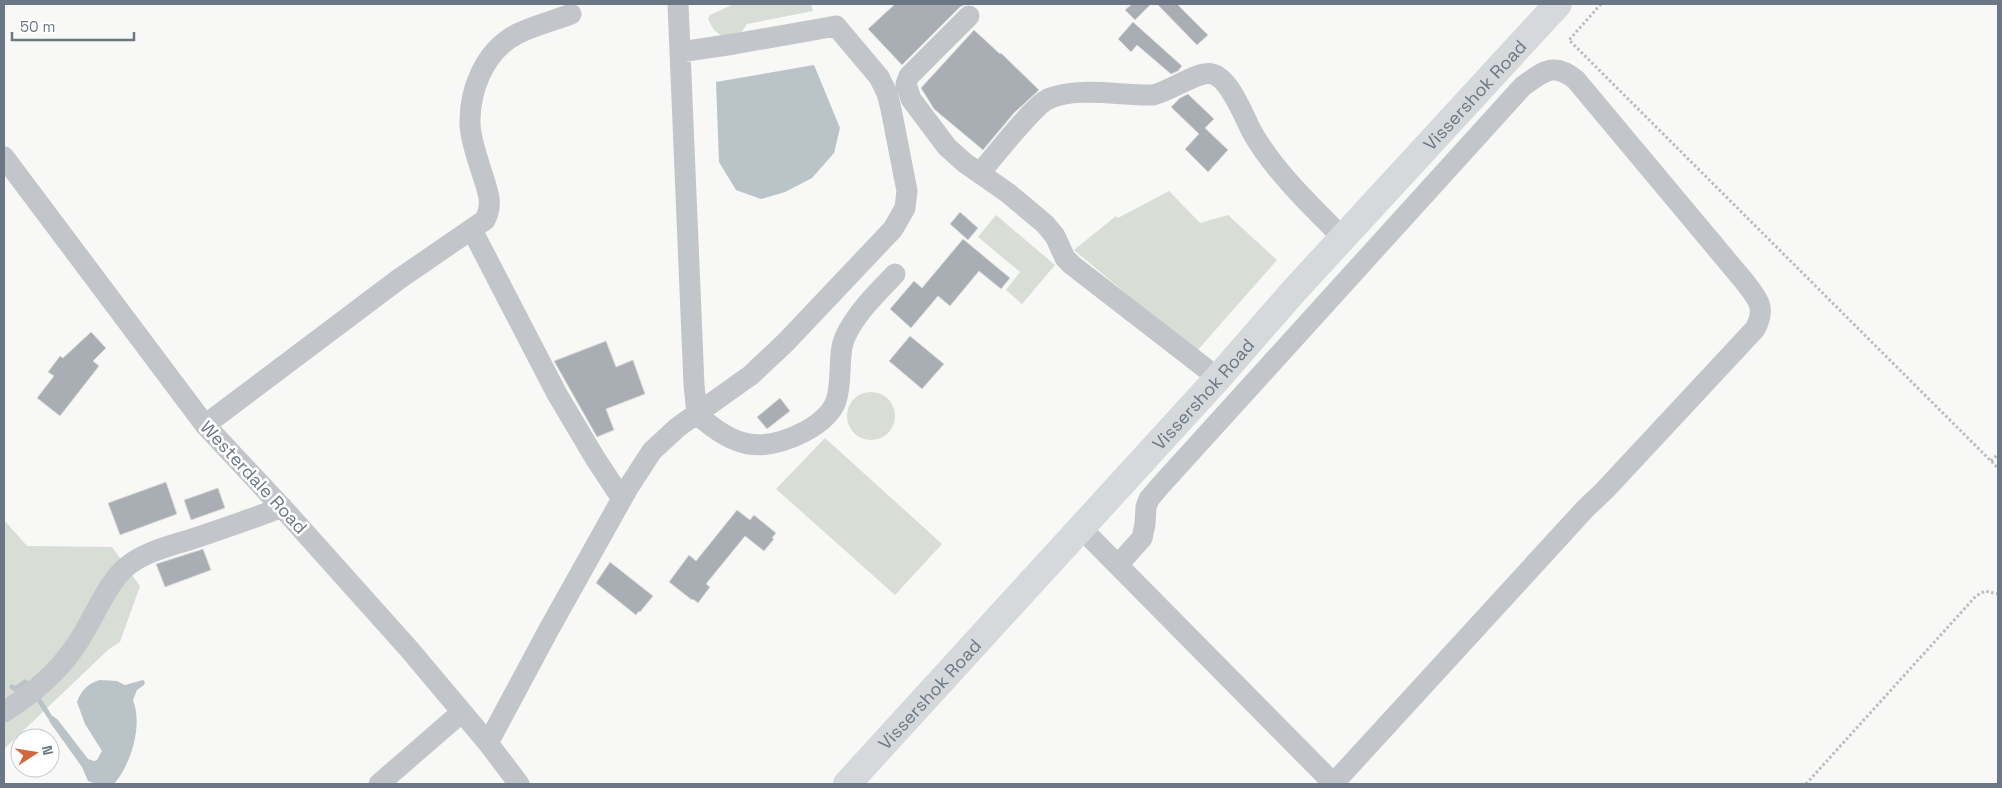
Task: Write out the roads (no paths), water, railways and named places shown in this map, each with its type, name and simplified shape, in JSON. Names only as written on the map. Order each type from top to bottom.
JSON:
[{"type":"main road","name":"Vissershok Road","points":[[847,784],[1218,378],[1292,293],[1344,239],[1558,4]]},
{"type":"street","points":[[678,4],[693,375],[697,414],[725,437],[749,444],[761,445],[783,442],[816,425],[836,402],[844,339],[852,324],[895,274]]},
{"type":"street","points":[[205,425],[400,279],[485,220],[489,208],[489,197],[470,125],[479,76],[500,45],[518,34],[571,14]]},
{"type":"street","points":[[969,16],[909,76],[906,84],[911,99],[947,147],[964,163],[1008,193],[1045,224],[1055,236],[1065,258],[1072,265],[1218,378]]},
{"type":"street","points":[[488,743],[622,499],[652,451],[678,427],[751,375],[878,246],[900,218],[907,200],[906,179],[886,93],[873,68],[836,26],[680,52]]},
{"type":"street","points":[[1081,528],[1333,784],[1586,508],[1755,329],[1762,312],[1760,302],[1576,80],[1564,71],[1550,69],[1523,86],[1160,486],[1149,499],[1146,507],[1146,524],[1142,538],[1118,565]]},
{"type":"street","points":[[980,173],[1027,118],[1041,104],[1048,100],[1073,94],[1153,95],[1163,93],[1202,74],[1211,73],[1219,76],[1228,86],[1253,134],[1275,165],[1344,239]]},
{"type":"street","name":"Westerdale Road","points":[[4,157],[205,425],[282,507],[409,649],[488,743],[519,784]]},
{"type":"street","points":[[472,230],[557,394],[622,499]]},
{"type":"street","points":[[4,712],[18,703],[51,674],[74,649],[112,584],[126,567],[140,558],[161,549],[282,507]]},
{"type":"street","points":[[380,784],[462,712]]},
{"type":"waterway","points":[[12,687],[15,689],[25,682],[29,685]]},
{"type":"waterway","points":[[37,697],[50,717]]}]
